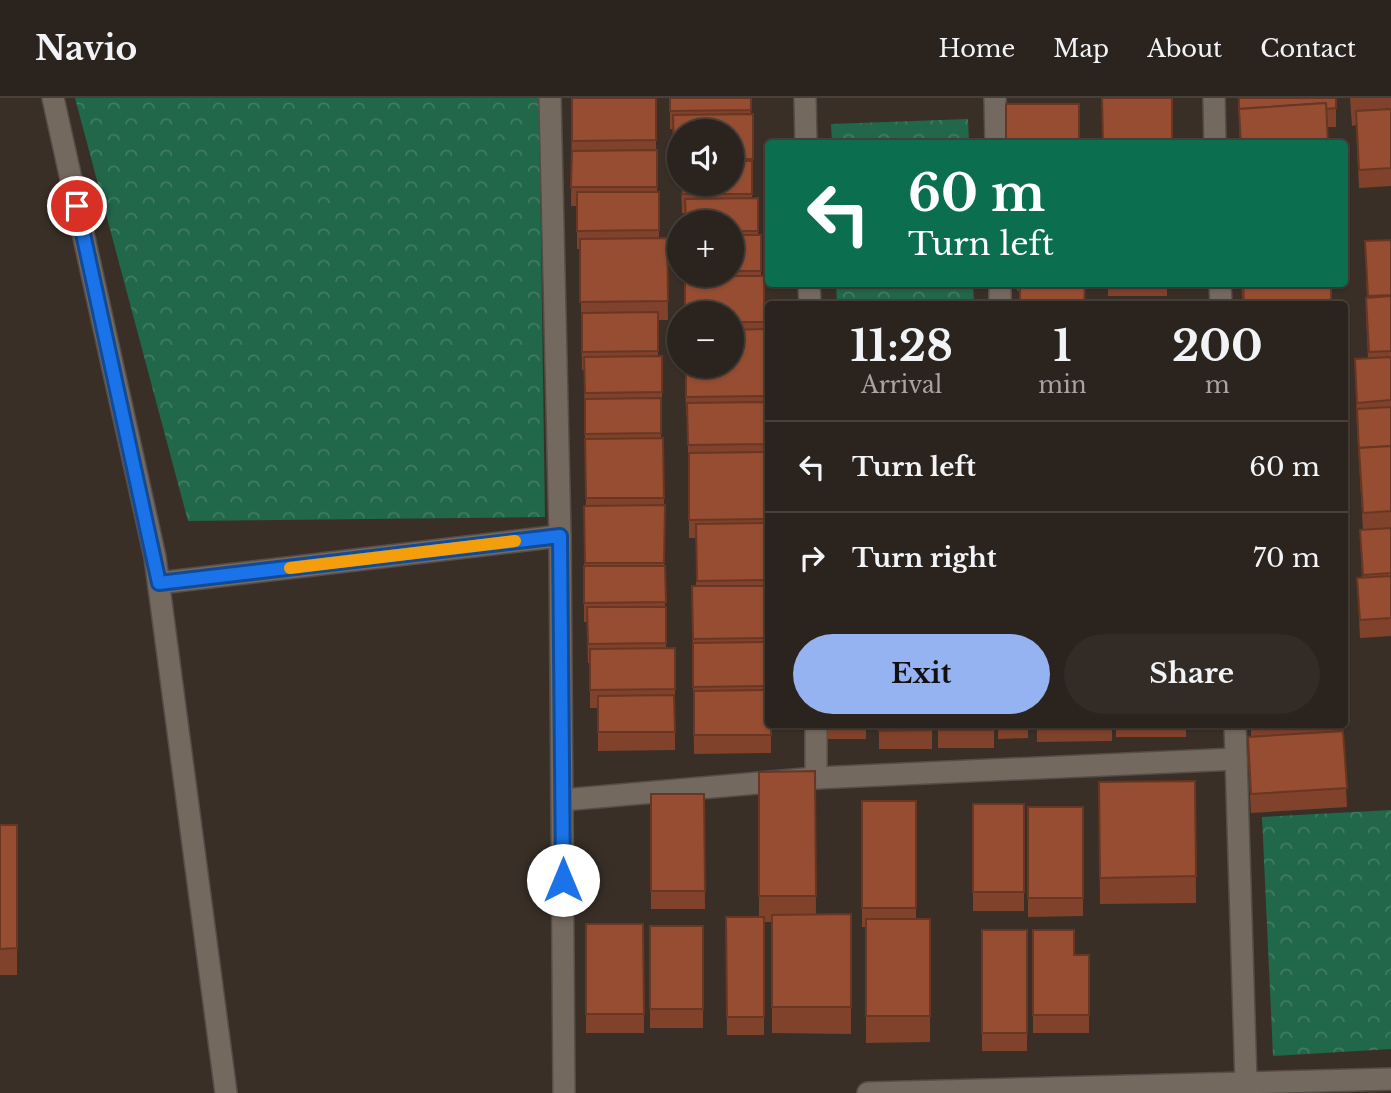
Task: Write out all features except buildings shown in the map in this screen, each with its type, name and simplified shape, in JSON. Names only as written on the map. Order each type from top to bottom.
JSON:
[{"type":"street","points":[[53,98],[159,583],[226,1093]]},
{"type":"street","points":[[550,98],[560,536],[564,1093]]},
{"type":"street","points":[[805,98],[806,140]]},
{"type":"street","points":[[995,98],[996,140]]},
{"type":"street","points":[[1214,98],[1215,140]]},
{"type":"street","points":[[159,583],[560,536]]},
{"type":"street","points":[[816,728],[816,778]]},
{"type":"street","points":[[1235,728],[1246,1083]]},
{"type":"street","points":[[563,800],[816,778],[1236,759]]},
{"type":"street","points":[[868,1093],[1147,1090],[1246,1083],[1391,1079]]},
{"type":"green space","points":[[75,98],[539,98],[545,517],[188,521]]},
{"type":"green space","points":[[968,119],[969,140],[832,140],[831,124]]},
{"type":"green space","points":[[836,287],[973,287],[974,301],[837,301]]},
{"type":"green space","points":[[1391,810],[1391,1049],[1273,1056],[1262,817]]},
{"type":"slow traffic","points":[[290,568],[515,541]]},
{"type":"route","points":[[77,206],[159,583],[560,536],[563,880]]}]
